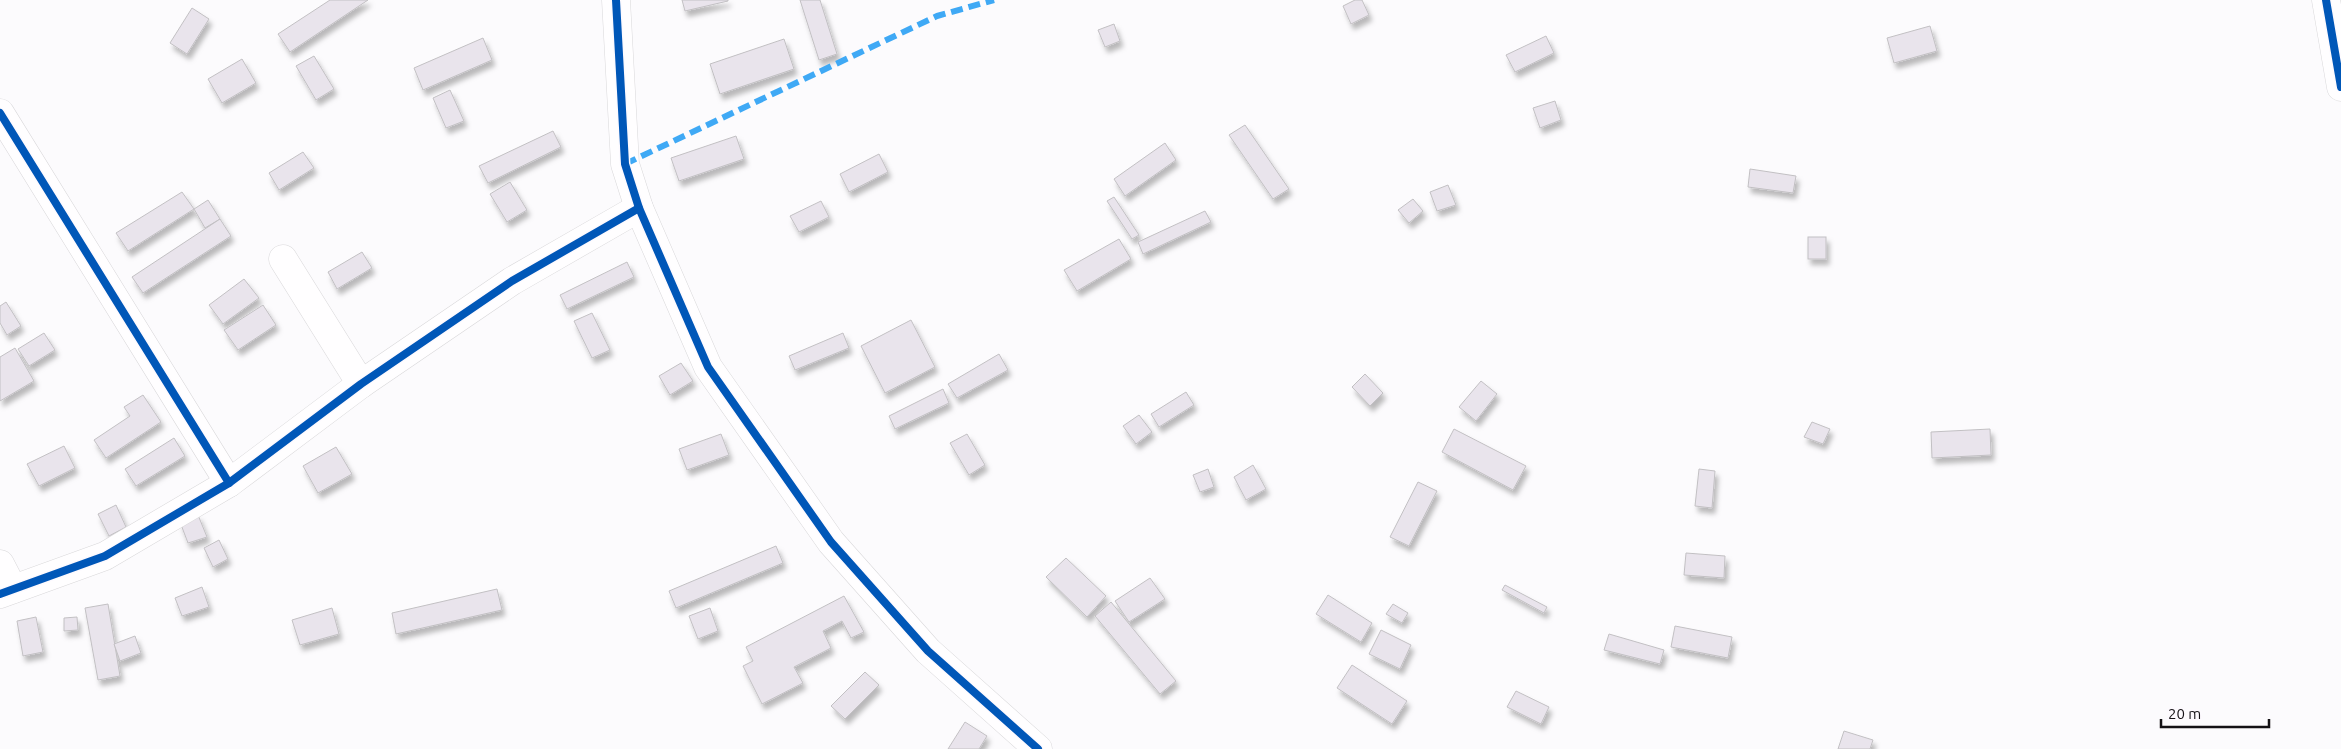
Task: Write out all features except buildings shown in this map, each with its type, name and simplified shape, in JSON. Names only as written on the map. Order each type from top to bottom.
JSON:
[{"type":"street","points":[[616,0],[625,164],[639,208],[708,367],[831,542],[928,651],[1038,749]]},
{"type":"street","points":[[2326,0],[2341,86]]},
{"type":"street","points":[[0,113],[229,483]]},
{"type":"street","points":[[0,564],[6,592],[105,556],[229,483],[361,384],[512,281],[639,208]]},
{"type":"street","points":[[283,259],[361,384]]},
{"type":"marked path","points":[[625,164],[937,16],[994,0]]},
{"type":"cycle path","points":[[616,0],[625,164],[639,208],[708,367],[831,542],[928,651],[1038,749]]},
{"type":"cycle path","points":[[2326,0],[2341,87]]},
{"type":"cycle path","points":[[0,113],[229,483]]},
{"type":"cycle path","points":[[0,594],[105,556],[229,483],[361,384],[512,281],[639,208]]}]
